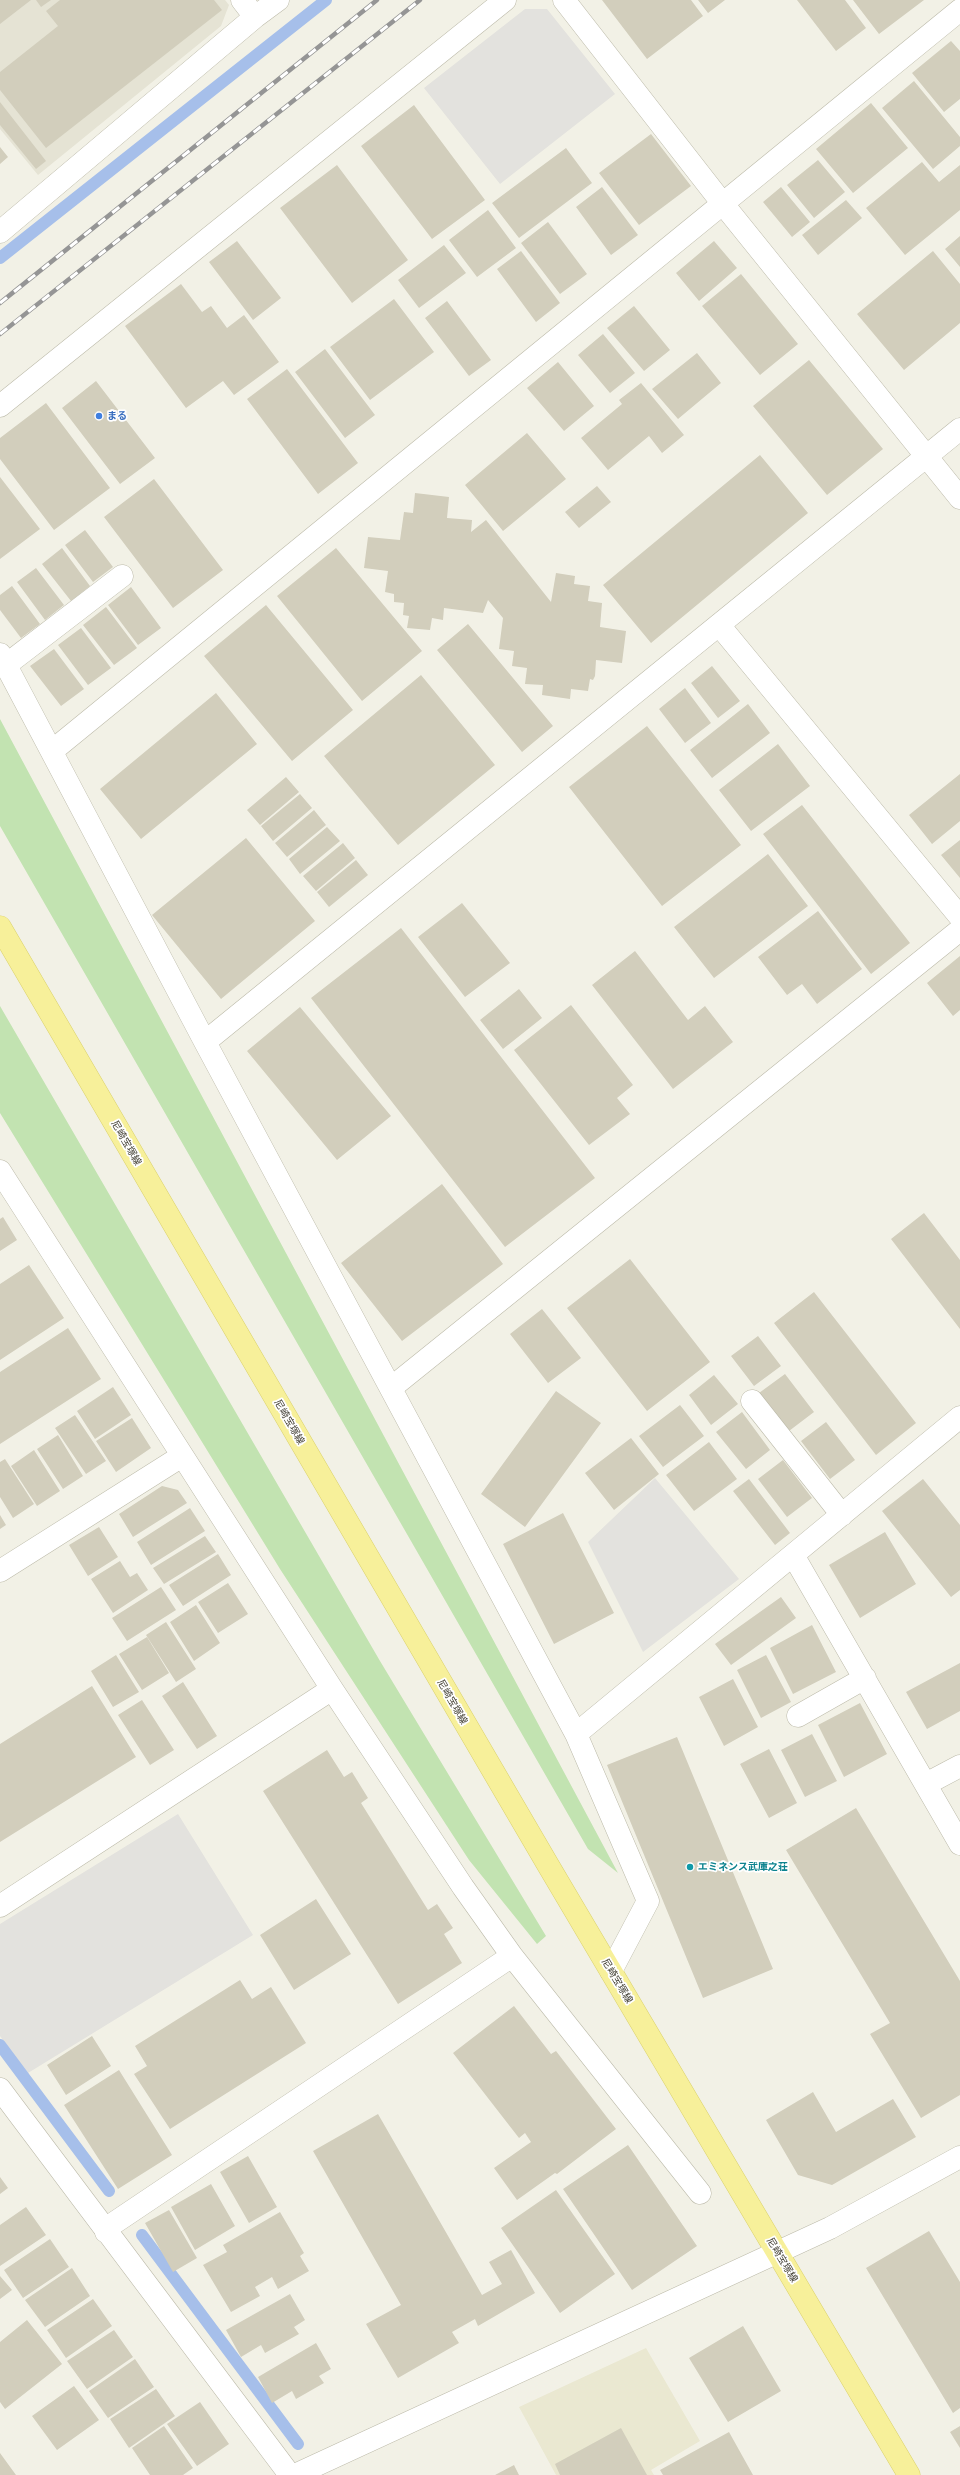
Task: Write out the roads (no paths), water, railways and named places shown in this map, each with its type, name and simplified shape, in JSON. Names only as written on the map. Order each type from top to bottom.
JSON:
[{"type":"main road","name":"尼崎宝塚線","points":[[0,927],[611,1971],[909,2475]]},
{"type":"street","points":[[242,0],[255,17]]},
{"type":"street","points":[[0,232],[255,17],[278,0]]},
{"type":"street","points":[[0,406],[505,0]]},
{"type":"street","points":[[564,0],[723,204],[960,498]]},
{"type":"street","points":[[52,751],[960,10]]},
{"type":"street","points":[[205,1042],[960,429]]},
{"type":"street","points":[[122,576],[3,659],[205,1042],[576,1734],[648,1901],[611,1971]]},
{"type":"street","points":[[719,625],[960,917]]},
{"type":"street","points":[[391,1388],[960,930]]},
{"type":"street","points":[[0,1172],[332,1689],[463,1887],[512,1956],[700,2193]]},
{"type":"street","points":[[752,1401],[842,1515]]},
{"type":"street","points":[[576,1734],[960,1416]]},
{"type":"street","points":[[0,1571],[182,1456]]},
{"type":"street","points":[[793,1555],[960,1844]]},
{"type":"street","points":[[798,1716],[865,1678]]},
{"type":"street","points":[[0,1906],[332,1689]]},
{"type":"street","points":[[926,1784],[960,1766]]},
{"type":"street","points":[[106,2232],[121,2218],[512,1956]]},
{"type":"street","points":[[0,2089],[290,2475]]},
{"type":"street","points":[[295,2475],[830,2228],[960,2157]]},
{"type":"waterway","points":[[0,258],[326,0]]},
{"type":"waterway","points":[[0,2045],[109,2191]]},
{"type":"waterway","points":[[142,2235],[298,2444]]},
{"type":"railway","points":[[0,303],[377,0]]},
{"type":"railway","points":[[0,334],[420,0]]},
{"type":"place","name":"まる","points":[[99,416]]},
{"type":"place","name":"エミネンス武庫之荘","points":[[690,1867]]}]
